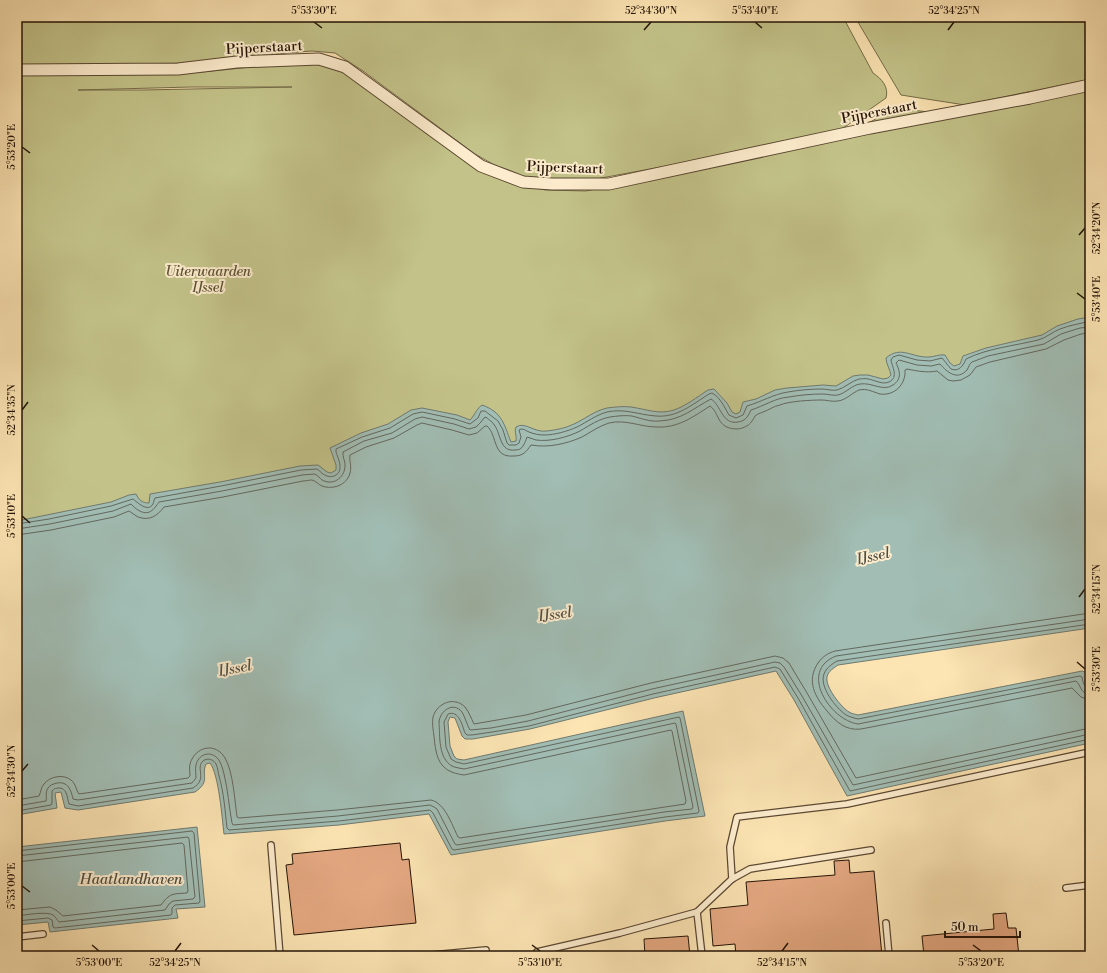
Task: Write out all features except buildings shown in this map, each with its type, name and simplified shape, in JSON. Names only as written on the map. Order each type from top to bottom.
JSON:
[{"type":"street","name":"Pijperstaart","points":[[17,70],[178,69],[237,62],[319,59],[345,67],[481,166],[523,182],[552,184],[609,184],[870,128],[1030,98],[1090,85]]},
{"type":"lane","points":[[732,878],[730,847],[738,817],[847,804],[1090,752]]},
{"type":"lane","points":[[271,845],[280,956]]},
{"type":"lane","points":[[538,956],[537,952],[620,933],[697,912],[732,878],[750,869],[871,850]]},
{"type":"lane","points":[[1066,888],[1090,885]]},
{"type":"lane","points":[[697,912],[702,956]]},
{"type":"lane","points":[[886,923],[889,956]]},
{"type":"lane","points":[[17,937],[43,934]]},
{"type":"lane","points":[[421,956],[486,950],[486,956]]},
{"type":"green space","points":[[17,17],[843,17],[873,73],[886,87],[887,94],[886,98],[839,131],[585,181],[548,181],[518,175],[498,167],[475,154],[363,71],[335,53],[312,51],[202,63],[17,65]]},
{"type":"green space","points":[[855,17],[1090,17],[1090,79],[965,105],[901,95]]},
{"type":"green space","name":"Uiterwaarden IJssel","points":[[287,62],[332,62],[515,184],[546,190],[586,191],[1090,89],[1090,341],[736,414],[17,531],[17,74],[202,72]],"holes":[[[191,87],[292,87],[142,90],[78,90]]]},
{"type":"green space","points":[[893,108],[929,112],[864,126]]},
{"type":"water","name":"IJssel","points":[[1090,317],[1090,628],[838,665],[830,671],[827,681],[831,691],[842,706],[852,714],[858,715],[1082,671],[1085,672],[1090,691],[1090,743],[847,796],[794,700],[776,671],[654,698],[530,729],[473,739],[465,739],[462,736],[455,718],[450,717],[448,722],[450,746],[454,756],[457,759],[464,760],[683,711],[705,816],[451,855],[429,814],[339,825],[224,834],[218,787],[216,777],[210,763],[206,764],[203,785],[195,792],[78,810],[65,808],[61,792],[55,793],[57,808],[17,815],[17,521],[111,502],[136,494],[141,501],[149,503],[150,494],[300,466],[318,465],[327,472],[331,473],[336,470],[336,465],[330,448],[361,433],[388,424],[411,410],[422,408],[457,415],[470,420],[482,405],[494,411],[498,415],[504,424],[511,442],[516,441],[515,429],[519,426],[523,425],[542,431],[564,428],[602,409],[616,407],[631,407],[658,412],[674,410],[708,390],[714,389],[727,403],[732,412],[736,414],[740,412],[743,402],[756,399],[775,390],[823,385],[836,386],[853,376],[860,375],[868,375],[883,379],[888,378],[891,375],[886,358],[897,352],[923,357],[945,355],[954,366],[960,364],[963,356],[986,348],[1042,335],[1057,326],[1078,319]]},
{"type":"water","name":"Haatlandhaven","points":[[197,827],[205,907],[176,909],[178,918],[50,932],[48,922],[17,925],[17,847]]}]
